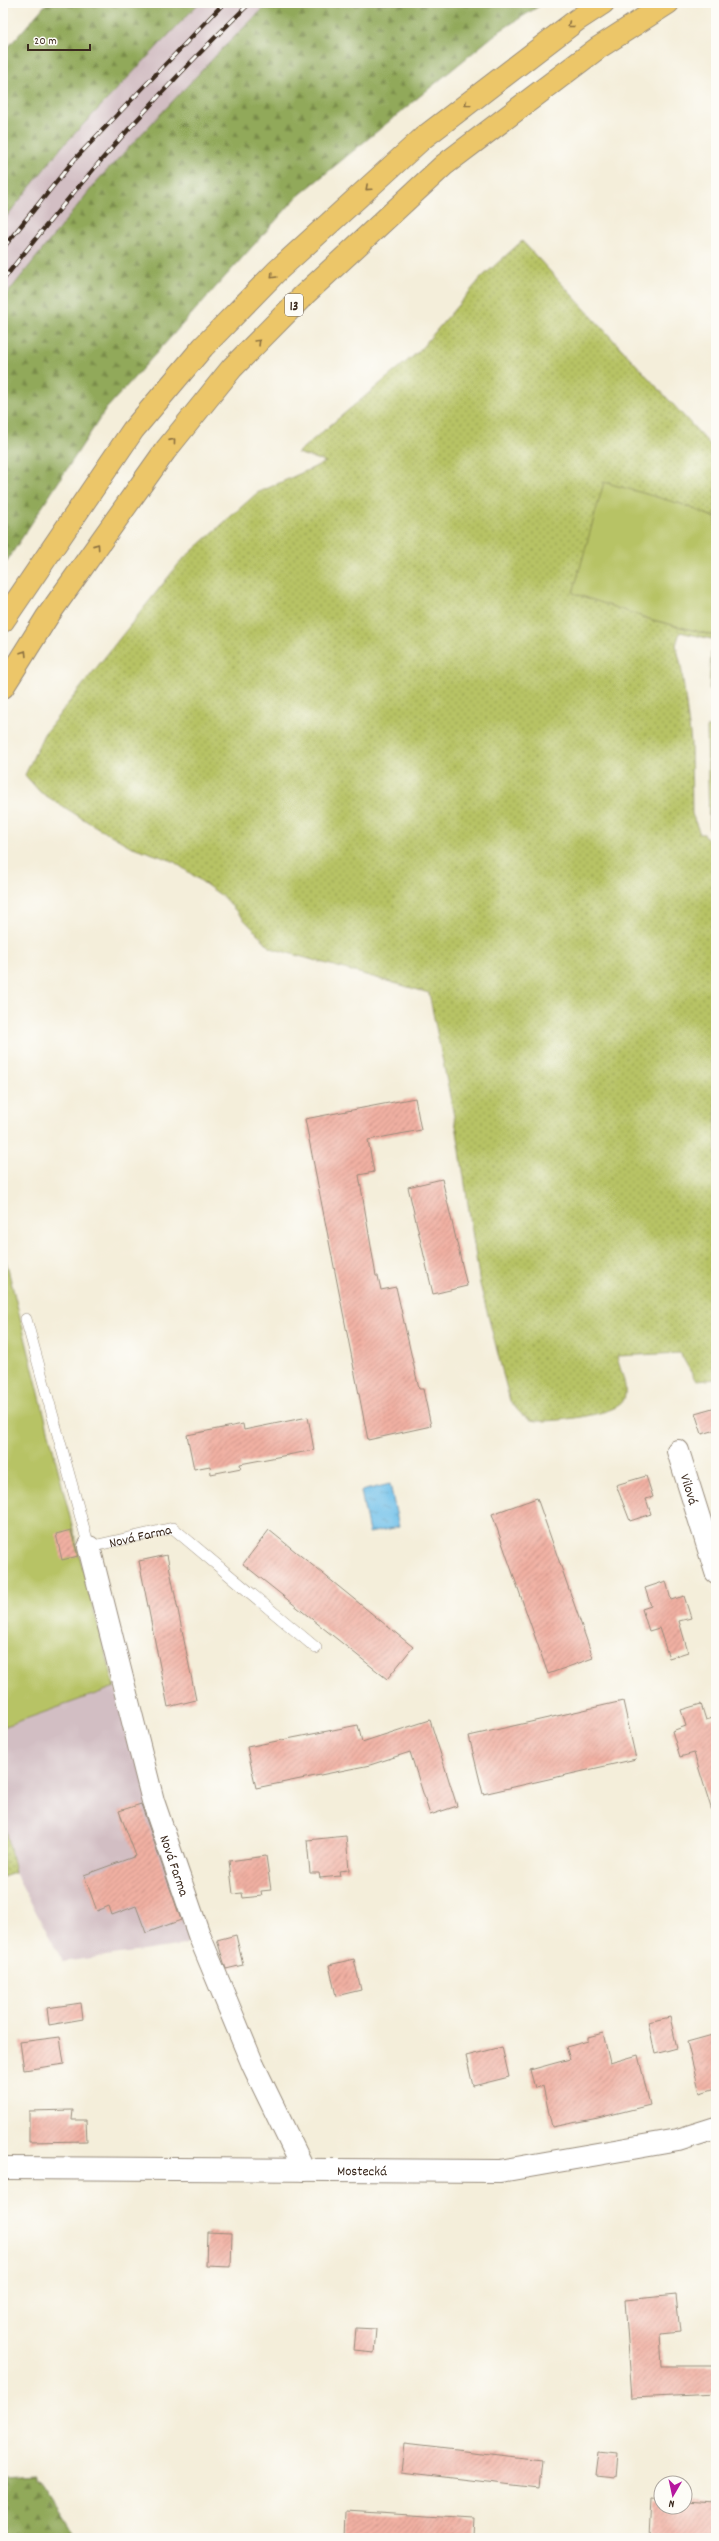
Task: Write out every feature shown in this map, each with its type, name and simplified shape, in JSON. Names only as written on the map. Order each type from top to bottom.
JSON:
[{"type":"highway","points":[[3,621],[133,430],[203,347],[277,271],[424,138],[577,20],[603,3]]},
{"type":"highway","name":"13","points":[[3,686],[46,617],[164,451],[232,368],[304,295],[444,166],[598,48],[668,3]]},
{"type":"street","name":"Vilová","points":[[678,1451],[716,1572]]},
{"type":"street","name":"Nová Farma","points":[[89,1547],[152,1801],[196,1928],[253,2065],[304,2170]]},
{"type":"street","name":"Mostecká","points":[[3,2168],[500,2171],[678,2140],[716,2128]]},
{"type":"lane","name":"Nová Farma","points":[[26,1319],[89,1547],[173,1528],[316,1648]]},
{"type":"shaded area","points":[[199,3],[269,3],[224,47],[98,180],[3,299],[3,221],[61,148]]},
{"type":"shaded area","points":[[115,1687],[194,1939],[184,1945],[63,1962],[15,1873],[3,1814],[3,1727]]},
{"type":"green space","points":[[47,3],[199,3],[61,148],[3,221],[3,53]]},
{"type":"green space","points":[[269,3],[544,3],[498,32],[297,197],[106,409],[3,567],[3,299],[98,180],[224,47]]},
{"type":"green space","points":[[522,241],[716,451],[716,518],[681,504],[573,592],[649,619],[716,636],[716,640],[680,632],[676,645],[681,665],[691,742],[692,814],[700,834],[704,834],[709,841],[716,839],[716,1379],[696,1381],[680,1353],[617,1356],[625,1384],[625,1396],[623,1401],[618,1406],[597,1414],[583,1417],[544,1421],[528,1419],[521,1414],[510,1401],[480,1284],[457,1131],[429,993],[271,948],[222,896],[173,861],[130,846],[88,822],[40,792],[25,775],[44,734],[181,561],[257,493],[326,462],[297,453],[418,352],[482,277]]},
{"type":"green space","points":[[604,482],[681,504],[716,518],[716,636],[649,619],[573,593]]},
{"type":"green space","points":[[711,652],[716,654],[716,692],[709,691]]},
{"type":"green space","points":[[707,726],[716,732],[716,827],[709,829]]},
{"type":"green space","points":[[3,1249],[89,1593],[115,1687],[3,1727]]},
{"type":"green space","points":[[3,1814],[15,1873],[3,1877]]},
{"type":"green space","points":[[36,2477],[36,2481],[39,2481],[77,2538],[3,2538],[3,2479]]},
{"type":"water","points":[[390,1484],[399,1527],[369,1533],[361,1491]]},
{"type":"building","points":[[415,1098],[421,1130],[368,1140],[374,1172],[359,1175],[376,1276],[378,1276],[381,1290],[396,1287],[419,1389],[423,1389],[431,1426],[368,1440],[305,1119]]},
{"type":"building","points":[[442,1179],[467,1286],[433,1294],[408,1187]]},
{"type":"building","points":[[716,1407],[716,1430],[702,1434],[695,1413]]},
{"type":"building","points":[[308,1417],[314,1450],[240,1464],[241,1468],[211,1474],[210,1466],[194,1469],[187,1435],[243,1424],[244,1430]]},
{"type":"building","points":[[646,1476],[653,1497],[646,1499],[651,1514],[630,1521],[616,1485]]},
{"type":"building","points":[[537,1498],[593,1658],[548,1674],[492,1514]]},
{"type":"building","points":[[71,1530],[78,1556],[62,1560],[56,1534]]},
{"type":"building","points":[[269,1530],[413,1647],[387,1679],[243,1564]]},
{"type":"building","points":[[167,1555],[196,1700],[168,1707],[139,1561]]},
{"type":"building","points":[[666,1581],[671,1600],[684,1596],[691,1618],[679,1621],[688,1652],[669,1658],[659,1628],[649,1631],[642,1609],[651,1606],[645,1588]]},
{"type":"building","points":[[623,1701],[636,1759],[483,1794],[469,1736]]},
{"type":"building","points":[[701,1704],[706,1720],[716,1717],[716,1811],[712,1811],[694,1753],[680,1757],[672,1731],[686,1726],[681,1710]]},
{"type":"building","points":[[430,1720],[457,1806],[430,1815],[410,1752],[370,1765],[256,1788],[247,1747],[358,1725],[362,1742]]},
{"type":"building","points":[[141,1804],[181,1920],[146,1933],[136,1906],[112,1915],[109,1906],[97,1911],[84,1875],[136,1856],[119,1811]]},
{"type":"building","points":[[346,1836],[349,1870],[339,1871],[340,1876],[320,1878],[319,1873],[310,1873],[307,1840]]},
{"type":"building","points":[[266,1856],[271,1890],[261,1891],[262,1896],[243,1898],[242,1893],[233,1894],[229,1861]]},
{"type":"building","points":[[236,1935],[243,1965],[226,1969],[217,1940]]},
{"type":"building","points":[[354,1959],[361,1990],[336,1996],[329,1965]]},
{"type":"building","points":[[81,2003],[83,2019],[49,2025],[47,2008]]},
{"type":"building","points":[[670,2017],[677,2048],[655,2054],[648,2022]]},
{"type":"building","points":[[603,2033],[610,2063],[638,2055],[650,2105],[598,2118],[552,2127],[543,2086],[535,2088],[530,2070],[570,2059],[566,2047],[588,2041],[588,2037]]},
{"type":"building","points":[[716,2034],[716,2088],[700,2093],[687,2042]]},
{"type":"building","points":[[60,2037],[64,2064],[24,2070],[20,2042]]},
{"type":"building","points":[[502,2047],[509,2077],[473,2086],[466,2056]]},
{"type":"building","points":[[73,2110],[72,2120],[86,2120],[87,2141],[29,2142],[29,2111]]},
{"type":"building","points":[[207,2232],[232,2233],[231,2267],[206,2266]]},
{"type":"building","points":[[676,2295],[680,2332],[660,2334],[662,2366],[716,2366],[716,2394],[632,2398],[625,2300]]},
{"type":"building","points":[[356,2328],[376,2329],[374,2353],[354,2351]]},
{"type":"building","points":[[404,2444],[542,2460],[539,2488],[401,2472]]},
{"type":"building","points":[[599,2452],[618,2454],[616,2478],[596,2476]]},
{"type":"building","points":[[651,2499],[653,2499],[653,2515],[693,2515],[693,2502],[716,2503],[716,2538],[649,2538]]},
{"type":"building","points":[[346,2511],[474,2519],[473,2538],[345,2538]]},
{"type":"railway","points":[[3,248],[74,160],[224,3]]},
{"type":"railway","points":[[3,280],[61,207],[122,137],[185,69],[250,3]]}]
